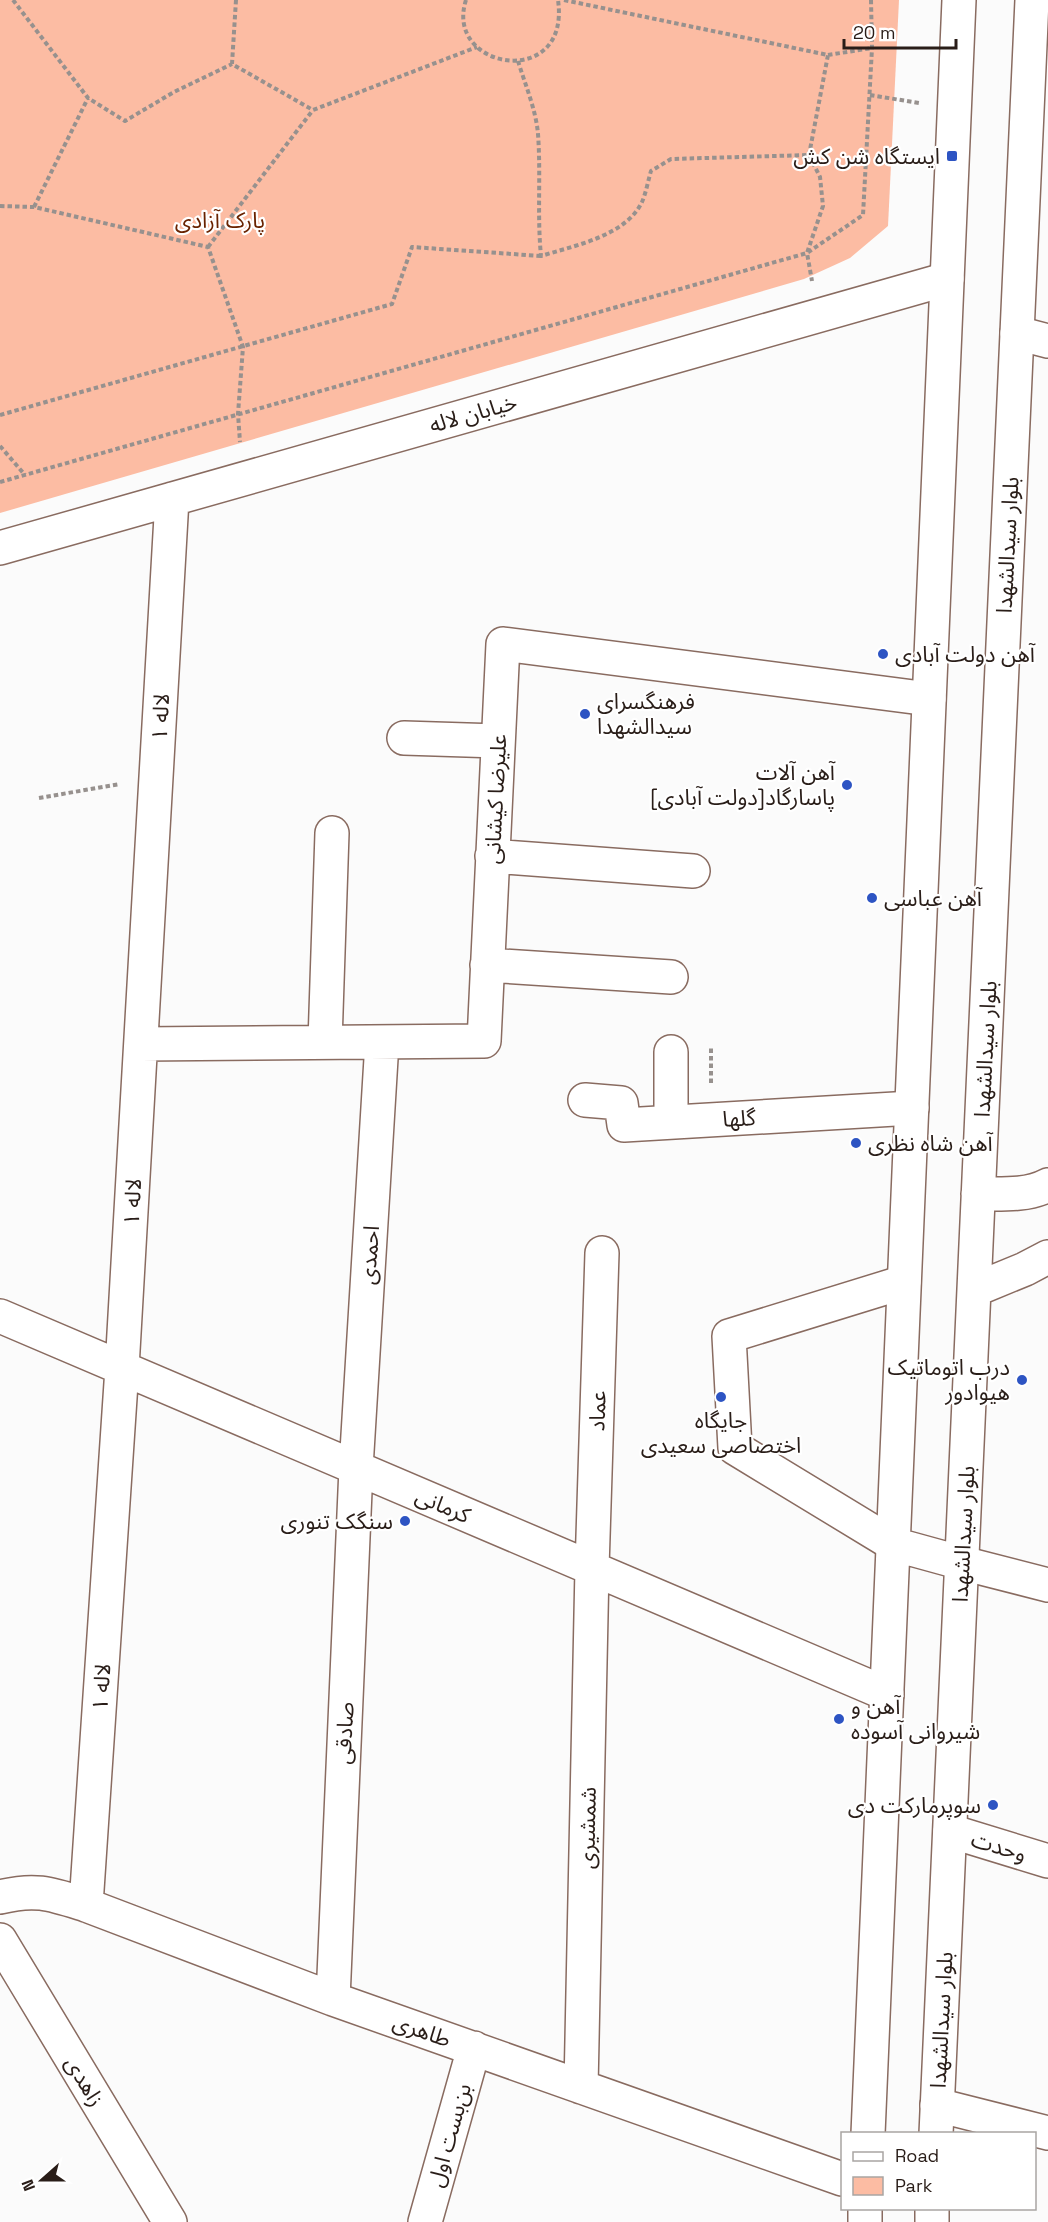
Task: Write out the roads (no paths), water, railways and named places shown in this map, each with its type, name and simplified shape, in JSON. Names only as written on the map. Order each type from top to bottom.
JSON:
[{"type":"street","points":[[935,0],[956,58]]},
{"type":"street","points":[[868,2132],[959,0]]},
{"type":"street","name":"بلوار سیدالشهدا","points":[[936,2119],[1017,333],[1037,15]]},
{"type":"street","name":"خیابان لاله","points":[[0,548],[947,279]]},
{"type":"street","points":[[1017,333],[1048,341]]},
{"type":"street","name":"لاله ۱","points":[[86,1905],[122,1368],[172,499]]},
{"type":"street","name":"علیرضا کیشانی","points":[[141,1044],[484,1041],[503,644],[929,699]]},
{"type":"street","points":[[404,738],[498,741]]},
{"type":"street","points":[[326,1042],[332,833]]},
{"type":"street","points":[[492,856],[693,871]]},
{"type":"street","points":[[487,965],[672,977]]},
{"type":"street","name":"احمدی","points":[[356,1468],[382,1042]]},
{"type":"street","points":[[671,1052],[672,1122]]},
{"type":"street","name":"گلها","points":[[585,1100],[621,1103],[624,1125],[912,1108]]},
{"type":"street","points":[[978,1194],[1011,1194],[1048,1185]]},
{"type":"street","name":"عماد","points":[[592,1569],[602,1253]]},
{"type":"street","points":[[974,1290],[1048,1257]]},
{"type":"street","points":[[904,1282],[729,1336],[735,1449],[893,1544],[1048,1585]]},
{"type":"street","name":"کرمانی","points":[[0,1316],[887,1694]]},
{"type":"street","name":"صادقی","points":[[333,1999],[356,1468]]},
{"type":"street","name":"شمشیری","points":[[581,2087],[592,1569]]},
{"type":"street","name":"وحدت","points":[[950,1831],[1048,1861]]},
{"type":"street","name":"طاهری","points":[[0,1897],[23,1892],[48,1892],[333,1999],[841,2178]]},
{"type":"street","name":"زاهدی","points":[[0,1940],[170,2222]]},
{"type":"street","name":"بن‌بست اول","points":[[425,2222],[474,2048]]},
{"type":"street","points":[[936,2119],[1048,2133]]},
{"type":"place","name":"ایستگاه شن کش","points":[[952,156]]},
{"type":"place","name":"آهن دولت آبادی","points":[[883,654]]},
{"type":"place","name":"فرهنگسرای سیدالشهدا","points":[[585,714]]},
{"type":"place","name":"آهن آلات پاسارگاد[دولت آبادی]","points":[[847,785]]},
{"type":"place","name":"آهن عباسی","points":[[872,898]]},
{"type":"place","name":"آهن شاه نظری","points":[[856,1143]]},
{"type":"place","name":"درب اتوماتیک هیوادور","points":[[1022,1380]]},
{"type":"place","name":"جایگاه اختصاصی سعیدی","points":[[721,1397]]},
{"type":"place","name":"سنگک تنوری","points":[[405,1521]]},
{"type":"place","name":"آهن و شیروانی آسوده","points":[[839,1719]]},
{"type":"place","name":"سوپرمارکت دی","points":[[993,1805]]},
{"type":"park label","name":"پارک آزادی","points":[[220,220]]}]
